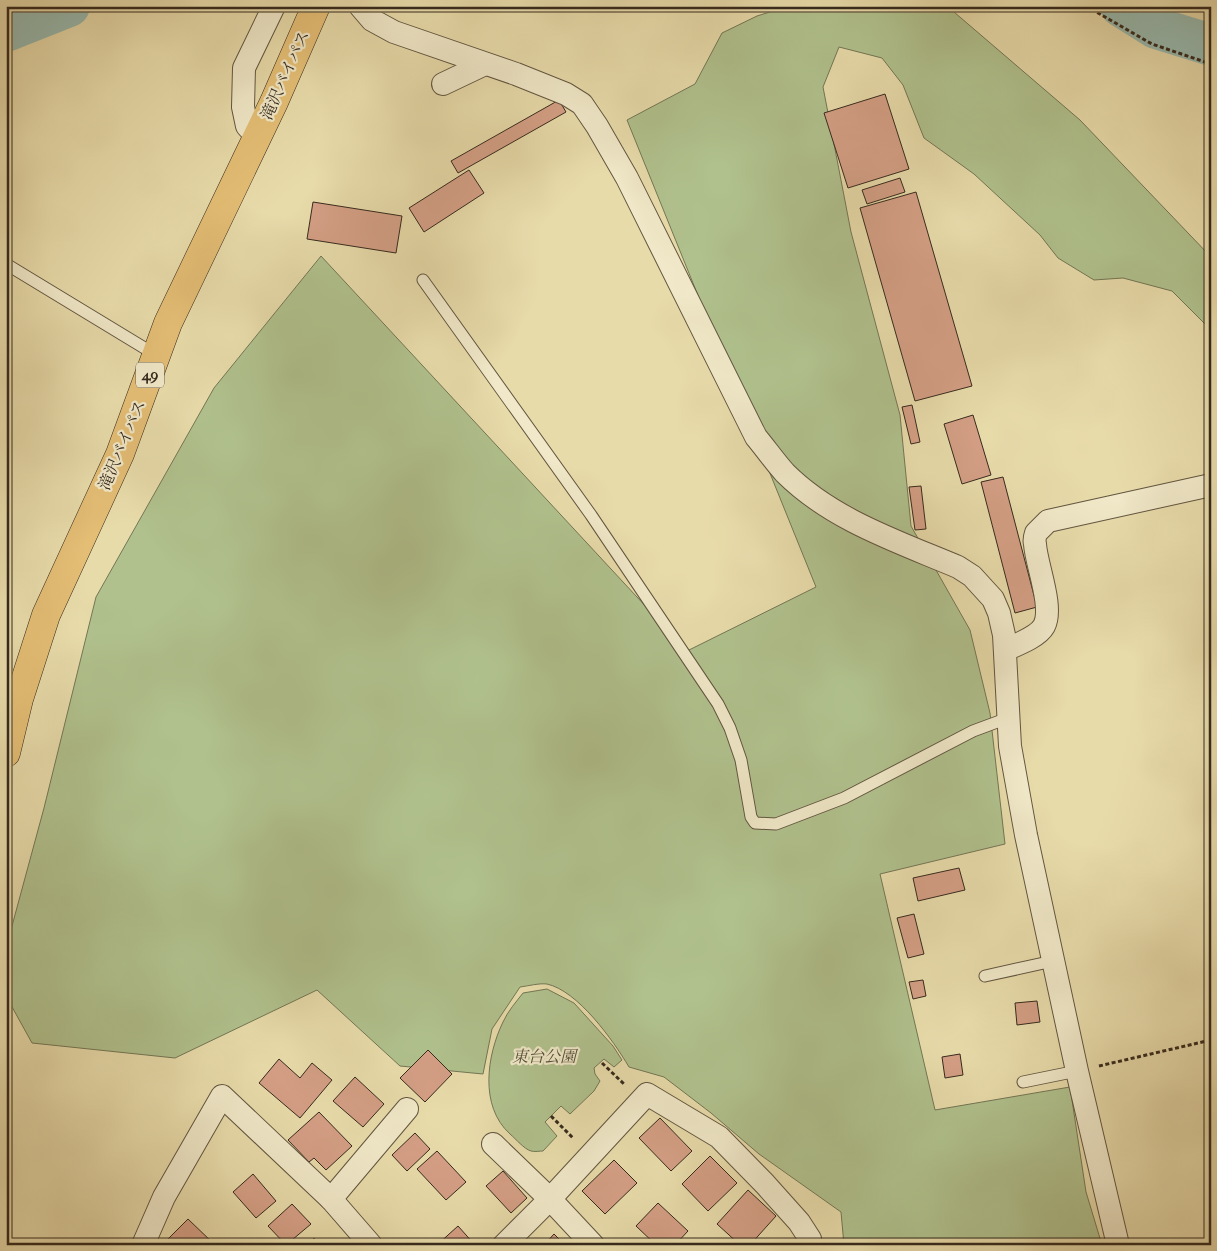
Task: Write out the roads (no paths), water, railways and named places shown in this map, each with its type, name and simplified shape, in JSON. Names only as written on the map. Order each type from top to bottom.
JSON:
[{"type":"highway","name":"滝沢バイパス","points":[[6,753],[20,699],[46,615],[120,454],[168,323],[257,138],[316,6]]},
{"type":"street","points":[[257,138],[247,126],[243,106],[244,68],[274,6]]},
{"type":"street","points":[[360,6],[372,20],[394,32],[566,94],[582,104],[627,178],[756,437],[786,473],[819,500],[855,522],[958,567],[972,576],[993,600],[999,613],[1004,635],[1010,746],[1026,835],[1118,1245]]},
{"type":"street","points":[[443,84],[485,64]]},
{"type":"street","points":[[1005,650],[1027,641],[1044,626],[1046,613],[1044,583],[1035,544],[1036,532],[1048,521],[1211,485]]},
{"type":"street","points":[[504,1245],[550,1200],[647,1094],[718,1137],[765,1184],[799,1222],[810,1239]]},
{"type":"street","points":[[143,1245],[164,1197],[222,1096],[331,1199],[371,1245]]},
{"type":"street","points":[[331,1199],[407,1110]]},
{"type":"street","points":[[493,1144],[593,1245]]},
{"type":"lane","points":[[6,264],[157,356]]},
{"type":"lane","points":[[423,280],[591,515],[718,704],[730,728],[738,752],[751,817],[755,823],[776,824],[844,798],[973,731],[1008,718]]},
{"type":"lane","points":[[985,976],[1053,961]]},
{"type":"lane","points":[[1023,1082],[1078,1071]]},
{"type":"waterway","points":[[6,31],[69,6]]},
{"type":"waterway","points":[[1121,6],[1156,28],[1211,45]]},
{"type":"park label","name":"東台公園","points":[[544,1056]]}]
